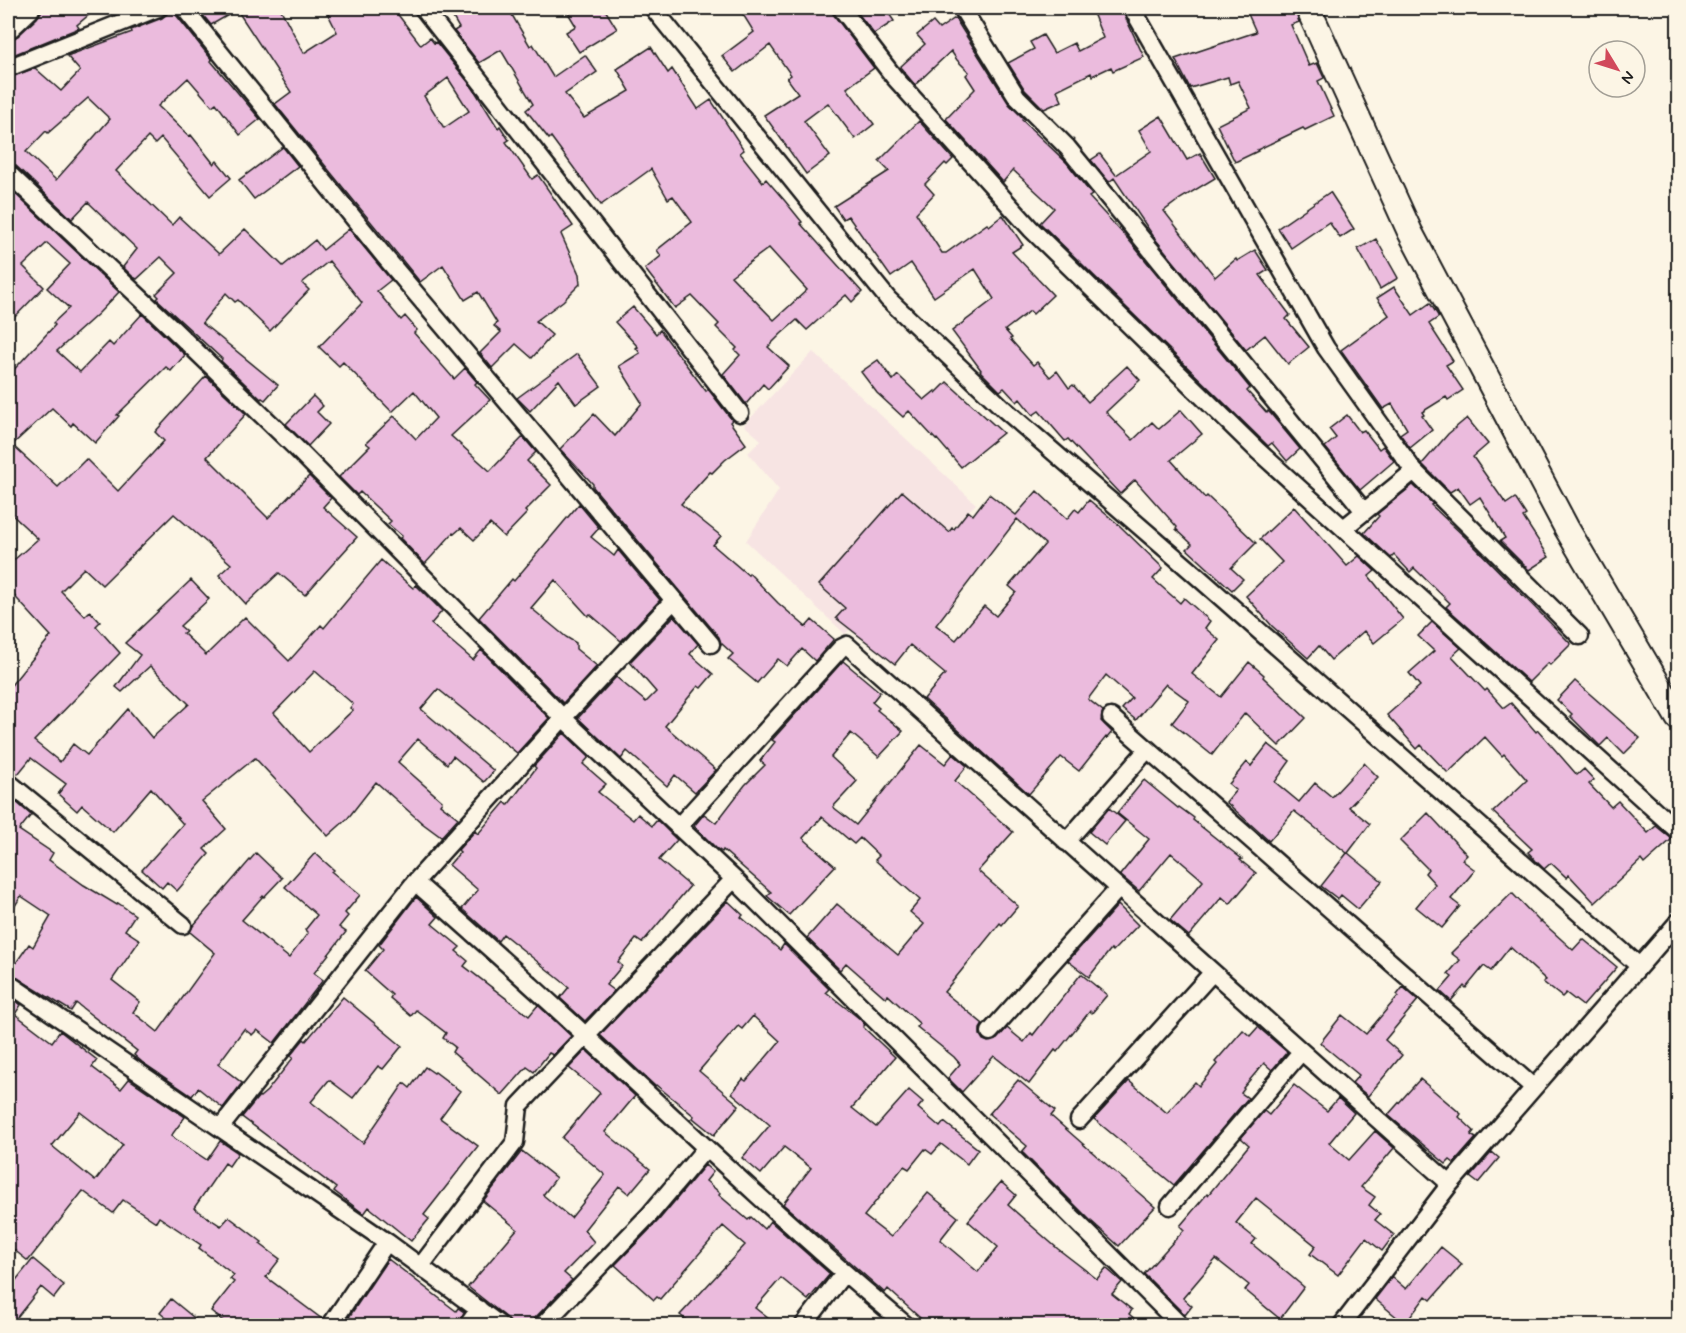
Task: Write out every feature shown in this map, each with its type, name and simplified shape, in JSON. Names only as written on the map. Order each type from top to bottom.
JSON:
[{"type":"street","points":[[8,26],[27,8]]},
{"type":"street","points":[[8,68],[158,8]]},
{"type":"street","points":[[184,8],[385,257],[711,644]]},
{"type":"street","points":[[423,8],[740,413]]},
{"type":"street","points":[[653,8],[888,299],[1004,409],[1189,569],[1638,966]]},
{"type":"street","points":[[841,8],[894,77],[1031,229],[1258,451],[1678,831]]},
{"type":"street","points":[[962,8],[1017,97],[1067,147],[1364,511]]},
{"type":"street","points":[[1132,8],[1326,348],[1414,471],[1580,636]]},
{"type":"street","points":[[1308,8],[1416,243],[1567,529],[1678,718]]},
{"type":"street","points":[[8,173],[295,447],[562,718],[734,879],[1180,1326]]},
{"type":"street","points":[[1344,528],[1414,471]]},
{"type":"street","points":[[220,1128],[415,882],[562,718],[673,601]]},
{"type":"street","points":[[678,827],[841,648],[847,645],[1118,890],[1450,1184]]},
{"type":"street","points":[[1111,717],[1533,1087]]},
{"type":"street","points":[[1066,842],[1147,750]]},
{"type":"street","points":[[8,782],[183,925]]},
{"type":"street","points":[[420,1267],[514,1142],[519,1106],[734,879]]},
{"type":"street","points":[[415,882],[586,1035],[705,1149],[907,1326]]},
{"type":"street","points":[[990,1032],[1118,890]]},
{"type":"street","points":[[1341,1326],[1450,1184],[1678,922]]},
{"type":"street","points":[[1079,1120],[1212,973]]},
{"type":"street","points":[[8,983],[387,1242],[501,1326]]},
{"type":"street","points":[[1170,1206],[1301,1052]]},
{"type":"street","points":[[542,1326],[650,1214],[705,1149]]},
{"type":"street","points":[[330,1326],[387,1242]]},
{"type":"street","points":[[803,1326],[844,1273]]},
{"type":"street","points":[[467,1326],[479,1309]]},
{"type":"shaded area","points":[[813,352],[976,504],[845,634],[746,541],[779,490],[748,453],[761,440],[744,425]]},
{"type":"building","points":[[44,8],[97,8],[77,25],[79,28],[8,57],[8,41],[18,36]]},
{"type":"building","points":[[168,8],[174,8],[176,15],[211,61],[260,119],[240,135],[216,103],[212,106],[188,78],[158,106],[189,136],[191,135],[214,164],[217,161],[231,178],[210,196],[161,138],[155,144],[148,137],[116,171],[172,225],[179,217],[219,254],[245,229],[283,266],[315,240],[323,250],[349,229],[391,280],[377,291],[401,320],[405,316],[417,330],[414,333],[454,379],[465,368],[477,382],[475,384],[490,400],[451,436],[490,471],[523,437],[536,452],[527,461],[551,485],[525,511],[527,513],[504,537],[490,524],[474,540],[461,528],[453,533],[425,564],[400,538],[402,536],[388,524],[391,521],[360,492],[357,495],[339,477],[370,446],[366,443],[394,416],[416,439],[436,418],[414,391],[392,412],[343,362],[339,366],[319,347],[362,303],[329,261],[302,283],[309,290],[270,331],[238,300],[235,302],[226,293],[202,323],[278,385],[265,400],[261,399],[221,361],[222,359],[157,299],[159,297],[156,294],[177,273],[161,257],[137,279],[133,277],[123,267],[137,249],[88,202],[72,219],[15,165],[8,163],[8,78],[35,68],[61,91],[80,71],[67,56],[132,32],[131,30],[167,14]],"holes":[[[88,98],[110,119],[56,180],[26,152],[46,131],[48,133]]]},
{"type":"building","points":[[197,8],[280,8],[304,53],[337,32],[325,8],[393,8],[421,45],[430,38],[434,43],[436,42],[473,88],[498,128],[500,126],[509,140],[506,142],[532,179],[538,175],[573,226],[561,234],[579,274],[580,284],[563,301],[536,321],[552,335],[532,358],[516,344],[492,368],[480,353],[501,332],[494,326],[497,323],[478,292],[465,300],[443,265],[420,282],[275,104],[291,92],[237,10],[211,25]],"holes":[[[448,78],[469,111],[444,128],[424,96]]]},
{"type":"building","points":[[466,8],[508,8],[530,46],[533,44],[553,77],[585,55],[597,72],[565,94],[584,118],[630,91],[617,69],[651,47],[668,73],[672,69],[698,109],[711,100],[744,150],[740,153],[763,182],[766,179],[802,222],[800,223],[862,292],[852,302],[846,295],[807,330],[797,320],[781,334],[768,347],[789,366],[768,389],[763,384],[746,404],[723,374],[740,355],[735,350],[737,348],[716,327],[719,324],[692,296],[675,308],[645,269],[661,256],[657,250],[692,222],[673,196],[668,199],[651,169],[601,205],[551,137],[549,139],[526,110],[533,104],[501,50],[479,63],[454,31],[459,28],[452,16]],"holes":[[[769,248],[807,290],[774,320],[731,276]]]},
{"type":"building","points":[[565,8],[604,8],[617,29],[579,52],[566,32],[576,26]]},
{"type":"building","points":[[739,8],[831,8],[833,14],[874,68],[847,88],[874,124],[855,139],[828,103],[804,121],[830,156],[806,174],[764,115],[798,93],[787,78],[791,75],[770,45],[735,72],[722,56],[754,32]]},
{"type":"building","points":[[854,8],[885,8],[894,21],[874,34]]},
{"type":"building","points":[[1091,8],[1121,8],[1144,57],[1113,71],[1111,67],[1092,76],[1091,73],[1057,90],[1062,101],[1044,109],[1025,90],[1008,63],[1034,49],[1030,42],[1043,35],[1054,53],[1074,43],[1078,51],[1103,38]]},
{"type":"building","points":[[1265,8],[1294,8],[1299,22],[1291,25],[1309,66],[1317,63],[1324,78],[1318,81],[1334,116],[1305,130],[1303,128],[1235,162],[1217,125],[1251,108],[1238,81],[1230,84],[1228,77],[1190,88],[1175,59],[1256,32],[1248,14]]},
{"type":"building","points":[[955,18],[1009,104],[1024,119],[1022,120],[1067,163],[1092,195],[1089,197],[1128,239],[1250,388],[1247,391],[1267,413],[1268,411],[1271,414],[1300,449],[1287,461],[1272,443],[1268,446],[1040,223],[1054,208],[1013,170],[1003,182],[946,119],[975,89],[966,75],[969,72],[951,51],[915,85],[900,67],[925,44],[917,35],[933,22],[939,29]]},
{"type":"building","points":[[1161,116],[1187,160],[1200,153],[1215,178],[1164,211],[1215,277],[1236,259],[1237,261],[1255,250],[1268,270],[1260,275],[1290,315],[1286,319],[1309,347],[1288,364],[1265,335],[1246,350],[1156,240],[1114,178],[1109,182],[1091,160],[1100,154],[1116,175],[1151,151],[1139,130]]},
{"type":"building","points":[[919,121],[953,159],[947,165],[945,163],[925,184],[934,194],[916,213],[942,253],[946,253],[1003,215],[1023,245],[1012,252],[1053,295],[1033,314],[1030,311],[1005,330],[1033,365],[1037,362],[1050,377],[1057,371],[1069,388],[1073,385],[1088,402],[1127,366],[1140,380],[1106,412],[1133,440],[1152,422],[1159,429],[1181,410],[1202,434],[1171,460],[1205,498],[1207,496],[1256,543],[1231,568],[1243,579],[1232,590],[1187,549],[1192,544],[1176,529],[1177,527],[1135,480],[1120,494],[1068,439],[1065,441],[1039,411],[1033,415],[1020,399],[1017,402],[1004,388],[1000,391],[980,371],[952,331],[994,299],[975,269],[934,297],[911,263],[891,277],[848,216],[843,219],[834,206],[889,171],[879,161]]},
{"type":"building","points":[[283,147],[298,166],[254,199],[239,180]]},
{"type":"building","points":[[8,187],[119,292],[57,351],[80,372],[109,342],[113,346],[142,314],[185,355],[171,371],[166,367],[117,415],[119,416],[95,443],[73,423],[71,426],[52,408],[12,445],[58,487],[86,459],[118,491],[164,441],[155,432],[206,376],[246,414],[207,457],[268,518],[309,476],[331,498],[323,507],[357,537],[305,595],[279,573],[246,604],[219,575],[231,564],[174,514],[102,585],[84,568],[61,591],[85,616],[90,611],[100,622],[96,626],[120,653],[34,741],[60,762],[73,744],[87,755],[128,709],[152,738],[189,704],[150,666],[122,692],[116,687],[140,655],[125,643],[191,580],[209,599],[180,626],[186,631],[183,633],[206,655],[245,617],[289,661],[321,625],[324,628],[381,560],[413,588],[416,585],[442,611],[431,624],[473,660],[481,650],[549,718],[517,753],[438,689],[421,709],[494,771],[484,782],[453,756],[447,764],[418,739],[398,762],[442,801],[440,804],[458,818],[441,837],[376,782],[348,818],[328,836],[255,758],[202,801],[226,829],[204,849],[209,854],[177,891],[167,882],[162,888],[142,870],[183,824],[151,788],[113,832],[82,805],[77,811],[58,794],[66,784],[31,758],[18,774],[8,766],[8,689],[51,636],[8,589],[8,565],[38,539],[8,511],[8,376],[55,325],[53,323],[69,308],[47,288],[70,264],[47,243],[23,266],[44,287],[8,324]],"holes":[[[315,671],[353,704],[350,708],[353,710],[309,752],[274,713]]]},
{"type":"building","points":[[1330,192],[1354,229],[1340,238],[1329,222],[1291,248],[1278,228]]},
{"type":"building","points":[[1376,239],[1398,278],[1380,289],[1358,249]]},
{"type":"building","points":[[1394,287],[1413,315],[1430,303],[1439,317],[1429,324],[1453,361],[1446,365],[1463,390],[1448,400],[1446,397],[1422,412],[1424,415],[1422,416],[1432,430],[1410,448],[1400,434],[1407,429],[1392,404],[1383,409],[1341,350],[1389,315],[1377,298]]},
{"type":"building","points":[[633,307],[656,334],[660,330],[706,391],[708,389],[732,420],[730,422],[746,444],[712,473],[710,472],[681,504],[721,536],[713,545],[748,575],[749,573],[778,603],[806,627],[812,620],[834,639],[815,661],[802,649],[787,666],[778,659],[757,683],[728,659],[733,654],[721,643],[719,637],[593,487],[593,484],[560,449],[594,414],[615,436],[642,403],[619,366],[640,353],[636,348],[638,347],[615,322]]},
{"type":"building","points":[[577,354],[601,386],[576,404],[559,380],[530,411],[517,398]]},
{"type":"building","points":[[878,360],[893,380],[898,375],[924,400],[935,391],[936,393],[947,382],[1003,433],[961,467],[909,411],[903,417],[877,393],[861,372]]},
{"type":"building","points":[[313,396],[323,406],[317,412],[329,424],[308,446],[286,424]]},
{"type":"building","points":[[1347,415],[1360,432],[1364,430],[1379,449],[1383,446],[1394,461],[1360,490],[1325,447],[1336,438],[1329,429]]},
{"type":"building","points":[[1467,418],[1488,444],[1473,457],[1506,504],[1515,498],[1526,515],[1523,517],[1549,557],[1529,570],[1500,541],[1505,538],[1480,497],[1470,504],[1458,487],[1450,492],[1422,464],[1448,434]]},
{"type":"building","points":[[1413,485],[1571,644],[1529,682],[1446,607],[1450,603],[1414,568],[1410,572],[1394,555],[1391,558],[1364,533],[1379,516],[1377,514]]},
{"type":"building","points":[[902,491],[949,532],[968,511],[973,515],[989,494],[1016,515],[1037,491],[1067,519],[1075,509],[1079,512],[1089,500],[1119,525],[1163,568],[1153,579],[1180,603],[1184,598],[1210,621],[1205,628],[1219,640],[1192,674],[1221,697],[1249,662],[1306,718],[1279,746],[1245,713],[1212,755],[1172,723],[1189,701],[1166,684],[1136,720],[1122,709],[1132,698],[1106,675],[1088,699],[1103,711],[1101,721],[1112,732],[1079,771],[1061,757],[1029,794],[924,699],[945,674],[910,645],[895,664],[836,618],[845,608],[819,585]],"holes":[[[1017,519],[1045,544],[1009,586],[1016,592],[996,616],[984,606],[956,640],[936,625]]]},
{"type":"building","points":[[579,504],[599,528],[591,537],[614,556],[618,550],[660,600],[621,641],[590,614],[588,616],[555,580],[531,608],[576,643],[576,649],[597,666],[563,703],[479,618],[512,579],[514,581]]},
{"type":"building","points":[[1294,507],[1347,566],[1359,556],[1375,571],[1369,576],[1403,619],[1374,643],[1364,631],[1331,660],[1319,646],[1308,658],[1272,626],[1246,596],[1282,562],[1260,539]]},
{"type":"building","points":[[674,616],[698,644],[690,654],[713,674],[701,688],[698,686],[665,726],[716,770],[695,792],[675,775],[667,786],[627,751],[621,759],[578,718],[616,677],[646,702],[656,692],[630,662]]},
{"type":"building","points":[[1432,622],[1461,648],[1452,656],[1485,691],[1487,689],[1504,708],[1511,703],[1577,775],[1584,769],[1594,780],[1589,784],[1611,807],[1618,801],[1648,833],[1656,826],[1672,839],[1644,864],[1641,860],[1595,903],[1569,875],[1567,878],[1551,863],[1544,869],[1528,852],[1532,849],[1493,812],[1527,780],[1504,754],[1502,756],[1485,737],[1448,773],[1421,745],[1417,749],[1387,715],[1420,686],[1409,673],[1434,651],[1418,636]]},
{"type":"building","points":[[843,661],[880,692],[872,702],[879,708],[877,710],[903,731],[879,757],[851,733],[831,757],[857,781],[833,807],[856,825],[921,745],[945,764],[953,754],[967,766],[955,781],[1013,832],[978,871],[1018,906],[1002,925],[1000,923],[944,992],[983,1024],[980,1035],[988,1042],[997,1039],[1007,1028],[1024,1042],[1031,1033],[1033,1035],[1081,974],[1107,995],[1092,1013],[1090,1011],[1057,1052],[1055,1050],[1029,1084],[994,1056],[962,1092],[948,1078],[960,1064],[954,1057],[917,1027],[920,1024],[888,995],[886,998],[846,963],[840,970],[807,938],[837,904],[898,955],[924,924],[910,912],[920,900],[875,860],[879,856],[860,838],[854,844],[822,817],[803,838],[835,866],[789,915],[767,896],[771,892],[723,850],[722,852],[716,848],[694,826],[704,814],[716,823],[745,785],[765,765],[760,761],[775,742],[772,740]]},
{"type":"building","points":[[1575,681],[1640,738],[1624,754],[1608,738],[1600,746],[1557,700]]},
{"type":"building","points":[[564,733],[589,757],[583,764],[606,784],[598,792],[633,820],[638,814],[652,826],[657,820],[677,840],[659,860],[690,886],[642,943],[636,939],[618,962],[622,966],[606,985],[614,991],[585,1021],[560,998],[569,987],[503,934],[498,941],[462,909],[478,890],[449,865],[460,852],[458,850],[475,831],[478,834],[505,802],[508,805],[536,768],[534,766]]},
{"type":"building","points":[[1268,744],[1290,761],[1275,782],[1299,802],[1315,783],[1332,797],[1364,763],[1378,777],[1349,807],[1370,824],[1348,853],[1382,881],[1358,909],[1341,895],[1338,899],[1321,886],[1347,853],[1294,811],[1269,841],[1226,802],[1236,790],[1229,784],[1247,762],[1251,766]]},
{"type":"building","points":[[1144,780],[1194,818],[1193,820],[1256,873],[1230,904],[1222,897],[1189,936],[1170,920],[1203,881],[1199,877],[1171,853],[1139,891],[1120,875],[1149,839],[1117,813]]},
{"type":"building","points":[[8,795],[31,815],[19,830],[53,853],[49,860],[84,885],[135,915],[125,930],[140,940],[112,980],[140,1002],[133,1012],[158,1032],[215,953],[190,932],[193,926],[256,853],[282,878],[242,920],[289,958],[308,933],[305,930],[317,915],[285,887],[315,853],[334,870],[332,872],[360,895],[345,913],[348,916],[339,927],[346,932],[314,973],[323,980],[274,1043],[257,1030],[252,1035],[244,1029],[218,1064],[242,1083],[223,1108],[198,1088],[192,1096],[142,1062],[134,1055],[137,1051],[76,1003],[71,1011],[9,973],[29,944],[33,947],[51,916],[21,896],[8,917]]},
{"type":"building","points":[[1109,808],[1125,821],[1105,845],[1089,832]]},
{"type":"building","points":[[1428,813],[1467,855],[1462,860],[1475,870],[1451,899],[1460,906],[1442,928],[1416,907],[1435,884],[1425,873],[1428,869],[1400,841]]},
{"type":"building","points":[[1512,893],[1540,922],[1573,950],[1583,939],[1617,967],[1583,1006],[1566,993],[1562,997],[1543,982],[1546,980],[1510,947],[1491,971],[1484,966],[1466,988],[1464,986],[1451,1001],[1440,991],[1452,977],[1448,974],[1460,960],[1451,953]]},
{"type":"building","points":[[416,897],[438,917],[432,924],[460,947],[456,951],[468,961],[464,966],[529,1016],[538,1005],[571,1036],[553,1055],[549,1053],[534,1072],[527,1067],[502,1095],[452,1052],[455,1047],[443,1038],[446,1033],[416,1010],[411,1016],[390,998],[392,995],[365,971],[383,949],[379,945]]},
{"type":"building","points":[[728,901],[743,915],[741,917],[780,950],[784,944],[829,989],[826,992],[860,1019],[865,1025],[863,1027],[895,1057],[852,1108],[876,1127],[909,1090],[923,1102],[918,1108],[940,1127],[944,1122],[978,1149],[967,1164],[941,1144],[932,1154],[925,1149],[909,1169],[904,1166],[864,1216],[891,1237],[928,1193],[958,1217],[940,1240],[978,1272],[998,1247],[968,1221],[1001,1182],[1016,1195],[1008,1205],[1058,1249],[1097,1279],[1106,1268],[1122,1282],[1112,1294],[1132,1310],[1129,1314],[1143,1326],[929,1326],[888,1289],[885,1293],[783,1204],[811,1168],[784,1147],[761,1174],[742,1158],[770,1125],[732,1093],[743,1079],[746,1081],[780,1041],[753,1016],[742,1029],[738,1026],[699,1071],[739,1105],[714,1135],[693,1118],[694,1116],[655,1086],[600,1035]]},
{"type":"building","points":[[1118,905],[1138,925],[1113,951],[1111,949],[1089,977],[1068,961]]},
{"type":"building","points":[[1403,987],[1418,1000],[1385,1040],[1402,1055],[1368,1096],[1352,1083],[1359,1075],[1320,1043],[1342,1015],[1366,1034]]},
{"type":"building","points":[[8,995],[21,1005],[15,1014],[52,1042],[60,1031],[97,1060],[92,1067],[121,1089],[129,1079],[185,1117],[171,1136],[207,1160],[220,1141],[238,1153],[229,1166],[225,1163],[194,1208],[221,1226],[229,1217],[262,1242],[260,1244],[280,1259],[266,1277],[322,1319],[320,1326],[229,1326],[211,1311],[234,1282],[230,1279],[234,1275],[199,1248],[201,1245],[159,1217],[156,1222],[123,1200],[113,1213],[83,1191],[28,1261],[8,1245]],"holes":[[[80,1112],[123,1145],[95,1181],[52,1146]]]},
{"type":"building","points":[[343,997],[402,1046],[383,1069],[378,1066],[353,1098],[329,1080],[311,1102],[363,1143],[404,1083],[410,1088],[425,1067],[460,1091],[440,1118],[478,1146],[424,1215],[429,1219],[411,1241],[369,1207],[364,1214],[334,1191],[336,1188],[242,1117],[259,1096],[267,1091],[293,1058],[290,1056],[304,1039],[306,1041]]},
{"type":"building","points":[[1258,1027],[1287,1052],[1272,1070],[1264,1063],[1243,1088],[1241,1093],[1248,1098],[1174,1185],[1094,1119],[1129,1081],[1167,1113],[1195,1082],[1199,1086],[1217,1064],[1215,1062],[1243,1030],[1250,1036]]},
{"type":"building","points":[[586,1050],[635,1096],[605,1132],[650,1169],[629,1194],[619,1186],[584,1230],[594,1242],[564,1273],[572,1280],[534,1319],[532,1326],[511,1326],[507,1318],[468,1287],[517,1229],[483,1201],[522,1151],[556,1178],[543,1195],[571,1218],[605,1175],[562,1138],[600,1093],[569,1068]]},
{"type":"building","points":[[1420,1079],[1461,1114],[1459,1117],[1474,1131],[1471,1135],[1476,1138],[1454,1163],[1450,1160],[1446,1164],[1388,1115]]},
{"type":"building","points":[[1018,1080],[1055,1111],[1051,1116],[1155,1207],[1119,1246],[1022,1152],[1027,1146],[989,1114]]},
{"type":"building","points":[[1294,1085],[1327,1111],[1338,1098],[1354,1113],[1329,1143],[1349,1160],[1375,1131],[1394,1148],[1361,1187],[1375,1197],[1369,1205],[1380,1214],[1375,1220],[1394,1235],[1382,1251],[1366,1238],[1338,1275],[1310,1254],[1316,1246],[1256,1198],[1236,1223],[1256,1239],[1252,1244],[1304,1287],[1280,1319],[1245,1290],[1249,1285],[1216,1259],[1183,1298],[1192,1306],[1185,1315],[1144,1274],[1184,1230],[1180,1226],[1249,1145],[1241,1138],[1264,1111],[1269,1115]]},
{"type":"building","points":[[1492,1152],[1499,1158],[1478,1183],[1470,1177]]},
{"type":"building","points":[[705,1165],[713,1172],[706,1181],[720,1193],[719,1195],[748,1220],[751,1217],[764,1229],[770,1221],[830,1274],[808,1300],[781,1278],[755,1308],[778,1326],[694,1326],[680,1315],[745,1245],[723,1226],[660,1299],[657,1297],[654,1300],[615,1265],[658,1221]]},
{"type":"building","points":[[1441,1247],[1462,1264],[1431,1300],[1426,1296],[1405,1324],[1375,1299],[1392,1277],[1406,1289]]},
{"type":"building","points":[[33,1259],[64,1285],[54,1298],[41,1287],[8,1326],[8,1290]]},
{"type":"building","points":[[388,1259],[456,1311],[458,1308],[464,1312],[457,1326],[371,1326],[362,1320],[359,1324],[349,1317]]},
{"type":"building","points":[[171,1299],[204,1326],[176,1326],[160,1313]]}]
